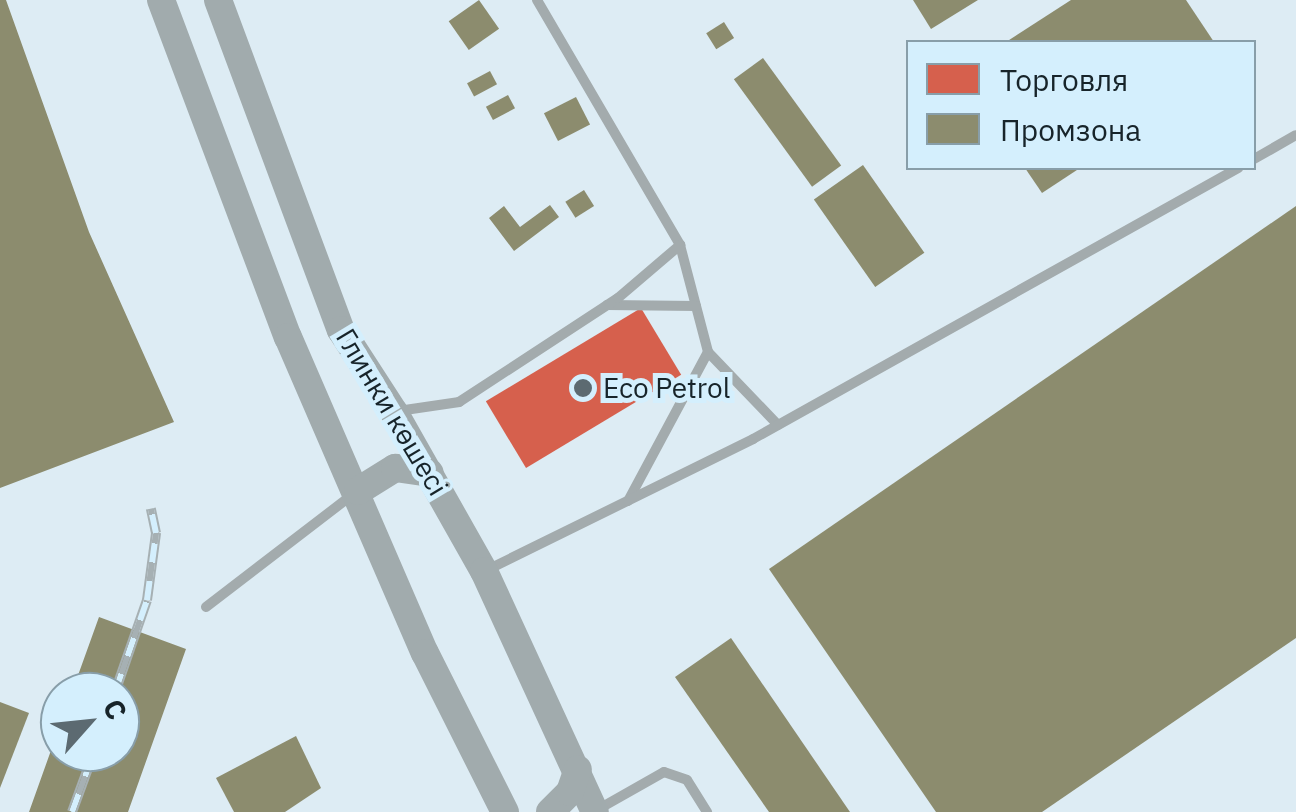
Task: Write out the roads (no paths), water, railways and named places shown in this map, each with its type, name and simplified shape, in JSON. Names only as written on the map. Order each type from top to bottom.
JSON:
[{"type":"main road","name":"Глинки көшесі","points":[[161,0],[288,337],[358,490],[425,654],[505,812]]},
{"type":"main road","name":"Глинки көшесі","points":[[218,0],[341,330],[394,412],[484,571],[595,812]]},
{"type":"main road","points":[[358,490],[394,468],[430,474]]},
{"type":"main road","points":[[550,812],[570,792],[578,769]]},
{"type":"lane","points":[[537,0],[680,245],[708,352],[778,425]]},
{"type":"lane","points":[[1256,157],[1296,135]]},
{"type":"lane","points":[[484,571],[778,425],[1234,170]]},
{"type":"lane","points":[[394,412],[459,402],[607,305],[680,245]]},
{"type":"lane","points":[[607,305],[696,306]]},
{"type":"lane","points":[[628,501],[708,352]]},
{"type":"lane","points":[[206,607],[358,490]]},
{"type":"lane","points":[[595,812],[664,772],[687,780],[708,812]]},
{"type":"railway","points":[[122,672],[147,600],[156,533],[151,509]]},
{"type":"railway","points":[[72,812],[87,772]]},
{"type":"place","name":"Eco Petrol","points":[[583,388]]}]
